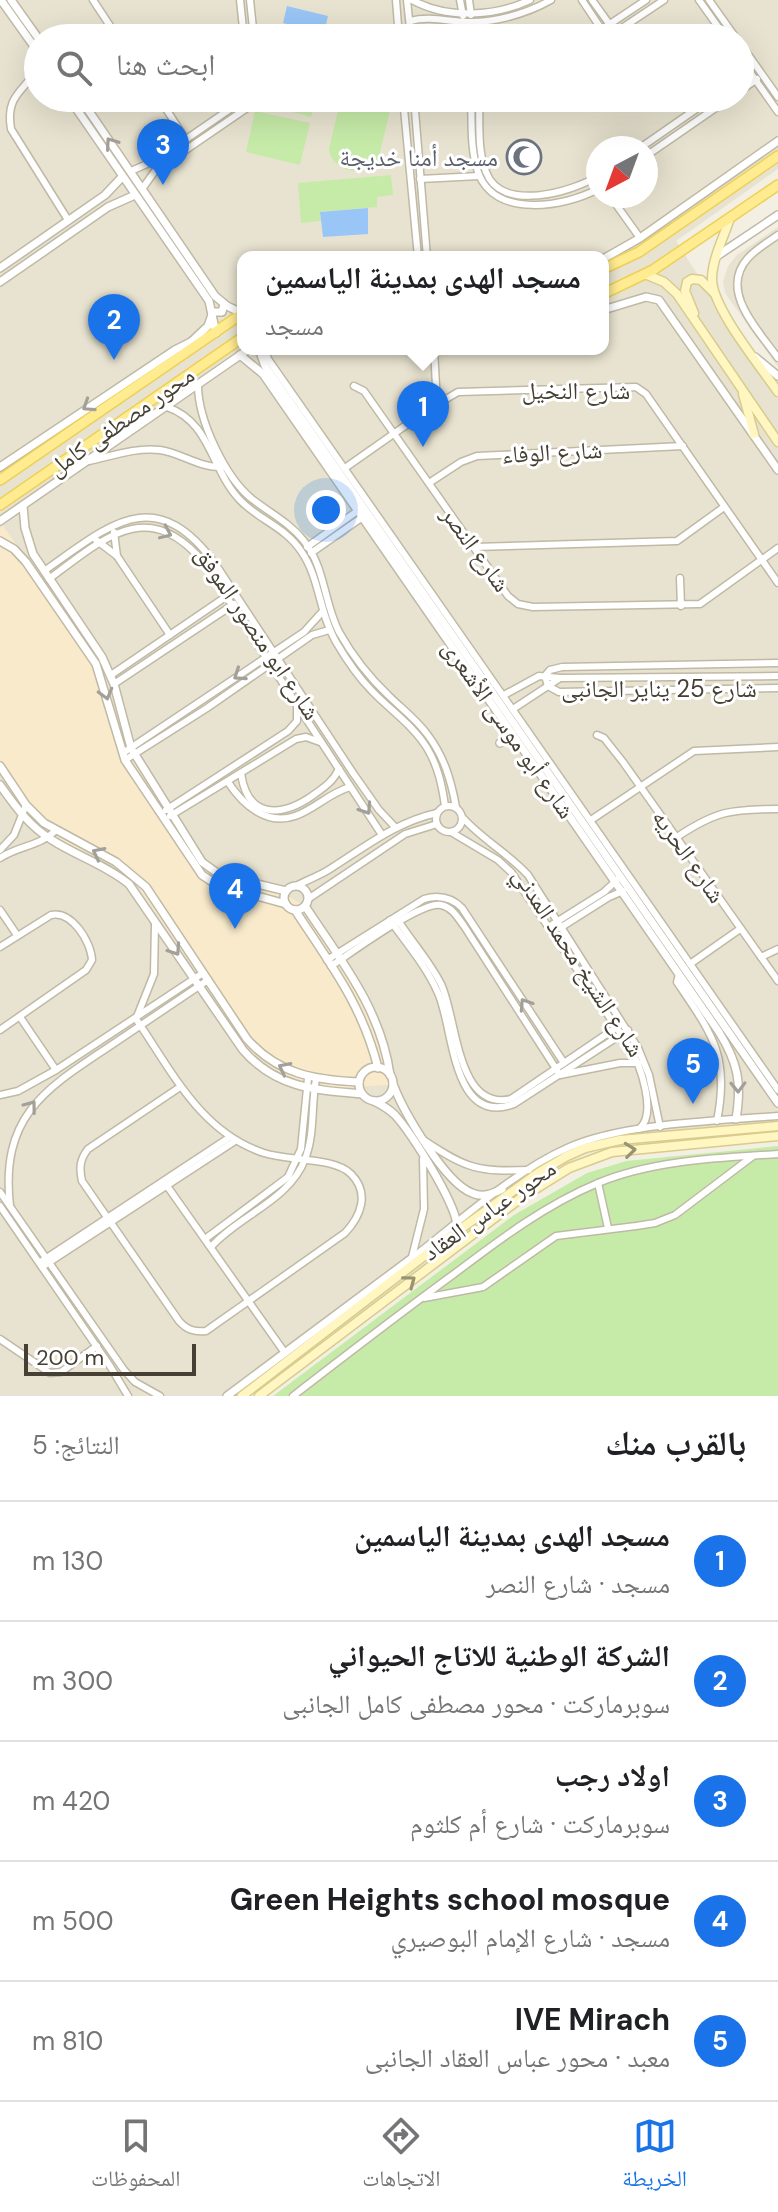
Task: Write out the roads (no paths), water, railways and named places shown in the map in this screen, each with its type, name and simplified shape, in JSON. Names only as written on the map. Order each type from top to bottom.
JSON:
[{"type":"main road","points":[[609,266],[639,252],[778,156]]},
{"type":"main road","points":[[609,291],[645,274],[775,190]]},
{"type":"main road","points":[[730,218],[712,278],[728,318],[778,392]]},
{"type":"main road","points":[[645,274],[673,290],[778,442]]},
{"type":"main road","points":[[698,325],[685,291],[687,282],[695,278],[701,280],[717,296]]},
{"type":"main road","name":"محور مصطفى كامل","points":[[0,480],[17,462],[204,342],[237,317]]},
{"type":"main road","name":"محور مصطفى كامل","points":[[0,505],[237,341]]},
{"type":"main road","points":[[742,389],[754,434]]},
{"type":"main road","points":[[30,484],[38,496]]},
{"type":"main road","name":"محور عباس العقاد","points":[[259,1396],[334,1338],[436,1244],[504,1192],[567,1156],[638,1134],[778,1126]]},
{"type":"main road","name":"محور عباس العقاد","points":[[242,1396],[259,1378],[324,1334],[348,1322],[533,1189],[580,1163],[624,1150],[778,1136]]},
{"type":"main road","points":[[324,1334],[334,1338]]},
{"type":"street","points":[[1,0],[24,32]]},
{"type":"street","points":[[11,0],[28,24]]},
{"type":"street","points":[[93,0],[109,24]]},
{"type":"street","points":[[240,0],[243,24]]},
{"type":"street","points":[[250,0],[253,24]]},
{"type":"street","points":[[396,0],[398,24]]},
{"type":"street","points":[[410,24],[410,0],[437,10],[462,13],[507,8],[530,0]]},
{"type":"street","points":[[460,0],[463,22]]},
{"type":"street","points":[[469,0],[473,22]]},
{"type":"street","points":[[410,21],[429,17],[473,22],[515,15],[551,0]]},
{"type":"street","points":[[582,0],[598,24]]},
{"type":"street","points":[[592,0],[609,24]]},
{"type":"street","points":[[628,24],[664,0]]},
{"type":"street","points":[[699,0],[716,24]]},
{"type":"street","points":[[709,0],[726,24]]},
{"type":"street","points":[[611,24],[644,1],[649,10]]},
{"type":"street","points":[[754,64],[778,97]]},
{"type":"street","points":[[762,75],[755,80],[778,112]]},
{"type":"street","points":[[24,88],[14,97],[10,112],[11,129],[68,220]]},
{"type":"street","points":[[84,112],[122,177],[138,192],[209,301],[216,333]]},
{"type":"street","points":[[85,112],[131,171],[138,192]]},
{"type":"street","points":[[168,112],[186,140]]},
{"type":"street","points":[[131,171],[146,166],[225,112]]},
{"type":"street","points":[[0,282],[108,207],[138,192],[155,171],[241,112]]},
{"type":"street","points":[[404,112],[417,251]]},
{"type":"street","points":[[415,112],[426,251]]},
{"type":"street","points":[[473,112],[479,158],[495,185],[517,194],[546,195],[574,189],[586,182]]},
{"type":"street","points":[[479,112],[479,176],[491,191],[502,198],[530,205],[566,202],[586,196]]},
{"type":"street","points":[[657,136],[692,112]]},
{"type":"street","points":[[658,148],[710,112]]},
{"type":"street","points":[[216,118],[221,126]]},
{"type":"street","points":[[609,256],[640,238],[778,141]]},
{"type":"street","points":[[420,179],[479,176]]},
{"type":"street","points":[[0,256],[3,266],[105,195],[122,177]]},
{"type":"street","points":[[619,208],[640,238]]},
{"type":"street","points":[[717,256],[778,215]]},
{"type":"street","points":[[778,235],[746,260],[738,274],[737,291],[741,305],[778,358]]},
{"type":"street","points":[[179,251],[215,296],[237,310]]},
{"type":"street","points":[[609,308],[643,297],[653,297],[662,303],[778,470]]},
{"type":"street","points":[[213,312],[222,312],[224,304]]},
{"type":"street","points":[[0,467],[17,462],[120,385],[191,342],[208,326],[213,312]]},
{"type":"street","points":[[191,342],[204,342]]},
{"type":"street","points":[[0,521],[240,355]]},
{"type":"street","name":"شارع أبو موسى الأشعرى","points":[[240,355],[263,374],[363,512],[410,590],[500,715],[528,762],[545,775]]},
{"type":"street","name":"شارع أبو موسى الأشعرى","points":[[263,355],[265,366],[363,512],[625,890],[719,1033],[737,1066],[736,1119]]},
{"type":"street","points":[[266,355],[778,1090]]},
{"type":"street","points":[[434,355],[437,404]]},
{"type":"street","points":[[753,356],[778,376]]},
{"type":"street","points":[[198,385],[198,399],[222,467]]},
{"type":"street","name":"شارع النصر","points":[[354,386],[364,391],[508,596],[525,606],[681,606],[705,602],[778,548]]},
{"type":"street","name":"شارع النخيل","points":[[345,468],[453,394],[630,386],[646,394],[778,583]]},
{"type":"street","points":[[167,407],[189,418],[222,467],[250,497],[293,528],[307,552],[341,635],[369,675],[433,742],[447,769],[456,807],[463,818],[460,828],[451,832],[441,830],[437,824],[437,813]]},
{"type":"street","name":"شارع الوفاء","points":[[429,483],[461,462],[477,456],[683,446]]},
{"type":"street","points":[[89,461],[151,450],[222,467]]},
{"type":"street","points":[[23,506],[33,564],[96,664],[124,756],[202,862],[213,872],[286,891],[327,871],[395,827],[416,817],[437,813],[445,806],[456,807]]},
{"type":"street","points":[[474,547],[677,541],[724,507]]},
{"type":"street","points":[[307,552],[363,512]]},
{"type":"street","name":"شارع ابو منصور الموفق","points":[[46,575],[113,529],[141,517],[170,523],[202,546],[353,773],[395,827]]},
{"type":"street","name":"شارع ابو منصور الموفق","points":[[113,529],[147,527],[172,535],[198,556],[382,835]]},
{"type":"street","points":[[113,529],[117,556]]},
{"type":"street","points":[[96,540],[117,556],[170,635]]},
{"type":"street","points":[[0,541],[46,575],[97,649],[111,675],[132,751],[196,868],[209,881],[286,904],[295,910],[363,1020],[378,1068],[390,1075]]},
{"type":"street","points":[[307,552],[329,630],[362,679],[426,747],[440,777],[445,806]]},
{"type":"street","points":[[680,578],[681,606]]},
{"type":"street","points":[[111,675],[233,592]]},
{"type":"street","points":[[114,684],[239,600]]},
{"type":"street","points":[[132,751],[313,625],[323,611]]},
{"type":"street","points":[[124,756],[269,666],[312,635],[329,630]]},
{"type":"street","points":[[736,663],[736,676]]},
{"type":"street","name":"شارع 25 يناير الجانبى","points":[[778,663],[562,667],[553,669],[545,676],[548,686],[554,691],[564,692],[778,688]]},
{"type":"street","points":[[692,665],[692,677]]},
{"type":"street","points":[[504,695],[532,679],[545,676],[778,676]]},
{"type":"street","points":[[667,677],[668,690]]},
{"type":"street","points":[[513,709],[560,678]]},
{"type":"street","points":[[166,814],[291,728],[297,721],[297,707]]},
{"type":"street","points":[[491,725],[500,715]]},
{"type":"street","points":[[307,721],[314,716]]},
{"type":"street","points":[[500,743],[512,733]]},
{"type":"street","name":"شارع الحريه","points":[[597,735],[608,742],[778,981]]},
{"type":"street","points":[[166,814],[228,782],[296,739],[311,738],[323,744]]},
{"type":"street","points":[[591,820],[694,751],[778,747]]},
{"type":"street","points":[[239,764],[243,787],[253,801],[263,808],[280,811],[296,807],[316,793],[332,781],[339,769]]},
{"type":"street","points":[[0,766],[26,805],[55,831],[116,862],[137,878],[254,1046],[277,1065],[312,1078],[359,1082]]},
{"type":"street","points":[[345,778],[353,773]]},
{"type":"street","points":[[228,782],[252,809],[273,819],[297,815],[336,791],[350,787]]},
{"type":"street","points":[[0,785],[21,813],[48,838],[121,877],[136,893],[251,1060],[282,1081],[310,1089],[362,1094],[394,1114],[449,1198],[457,1224]]},
{"type":"street","points":[[0,858],[14,835],[26,805]]},
{"type":"street","points":[[677,837],[722,813],[778,809]]},
{"type":"street","name":"شارع الشيخ محمد المدني","points":[[463,818],[484,840],[520,867],[560,924],[647,1068],[650,1104]]},
{"type":"street","points":[[295,910],[405,834],[437,824]]},
{"type":"street","points":[[4,850],[48,838],[55,831]]},
{"type":"street","name":"شارع الشيخ محمد المدني","points":[[451,832],[505,865],[552,929],[622,1029],[638,1063],[660,1127]]},
{"type":"street","points":[[560,924],[618,880]]},
{"type":"street","points":[[296,886],[305,890],[306,902],[376,1020],[385,1044],[393,1084],[406,1113],[425,1141],[442,1166],[463,1188],[484,1196],[504,1192]]},
{"type":"street","points":[[552,929],[625,890]]},
{"type":"street","name":"شارع أبو موسى الأشعرى","points":[[625,890],[719,1033],[778,1103]]},
{"type":"street","points":[[286,891],[286,904]]},
{"type":"street","points":[[329,963],[432,897],[456,902],[568,1069]]},
{"type":"street","points":[[450,909],[456,902]]},
{"type":"street","points":[[395,921],[427,906],[438,905],[450,909],[558,1071],[570,1075],[620,1063],[638,1063]]},
{"type":"street","points":[[0,910],[17,935]]},
{"type":"street","points":[[0,947],[51,915],[63,914],[90,948],[92,960],[86,970],[0,1030]]},
{"type":"street","points":[[395,921],[441,991],[455,1066],[465,1084],[485,1105],[495,1108],[514,1104],[558,1071],[563,1062],[622,1029]]},
{"type":"street","points":[[0,1095],[18,1091],[138,1022],[154,974],[155,922]]},
{"type":"street","points":[[690,964],[740,929]]},
{"type":"street","points":[[470,936],[477,931]]},
{"type":"street","points":[[761,957],[778,949]]},
{"type":"street","points":[[10,1206],[7,1172],[10,1149],[17,1127],[35,1098],[206,976]]},
{"type":"street","points":[[20,1017],[61,1078]]},
{"type":"street","points":[[138,1022],[180,1087],[203,1114],[232,1139],[261,1152],[336,1165],[352,1175],[362,1192],[361,1211],[345,1233],[206,1331],[198,1332],[184,1327],[82,1181],[80,1164],[95,1143],[180,1087]]},
{"type":"street","points":[[558,1071],[568,1069],[622,1029]]},
{"type":"street","points":[[717,1121],[722,1076],[719,1033]]},
{"type":"street","points":[[362,1094],[359,1082],[366,1071],[378,1068]]},
{"type":"street","points":[[211,1247],[227,1231],[282,1191],[299,1173],[312,1078]]},
{"type":"street","points":[[374,1101],[388,1097],[393,1084]]},
{"type":"street","points":[[638,1134],[650,1104]]},
{"type":"street","points":[[227,1396],[259,1378],[285,1353],[412,1258],[436,1244],[457,1224],[504,1192],[529,1170],[563,1150],[588,1140],[638,1134],[660,1127],[778,1116]]},
{"type":"street","points":[[44,1263],[232,1139]]},
{"type":"street","points":[[425,1141],[473,1168],[494,1172],[529,1170]]},
{"type":"street","points":[[293,1396],[524,1223],[598,1183],[680,1163],[778,1154]]},
{"type":"street","points":[[420,1299],[483,1287],[556,1236],[655,1223],[675,1215],[753,1156]]},
{"type":"street","points":[[412,1258],[424,1209],[423,1159]]},
{"type":"street","points":[[205,1239],[279,1186],[301,1161]]},
{"type":"street","points":[[165,1183],[285,1353]]},
{"type":"street","points":[[598,1183],[608,1228]]},
{"type":"street","points":[[0,1192],[97,1346],[135,1382],[160,1396]]},
{"type":"street","points":[[0,1206],[114,1364],[128,1396]]},
{"type":"street","points":[[0,1339],[50,1373],[65,1369],[97,1346]]},
{"type":"water","points":[[287,6],[328,16],[326,24],[283,23]]},
{"type":"water","points":[[368,208],[368,234],[323,237],[320,212]]},
{"type":"place","name":"مسجد أمنا خديجة","points":[[524,157]]},
{"type":"place","name":"اولاد رجب","points":[[163,185]]},
{"type":"place","name":"الشركة الوطنية للاتاج الحيواني","points":[[114,360]]},
{"type":"place","name":"مسجد الهدى بمدينة الياسمين","points":[[423,447]]},
{"type":"place","name":"Green Heights school mosque","points":[[235,929]]},
{"type":"place","name":"IVE Mirach","points":[[693,1104]]}]
